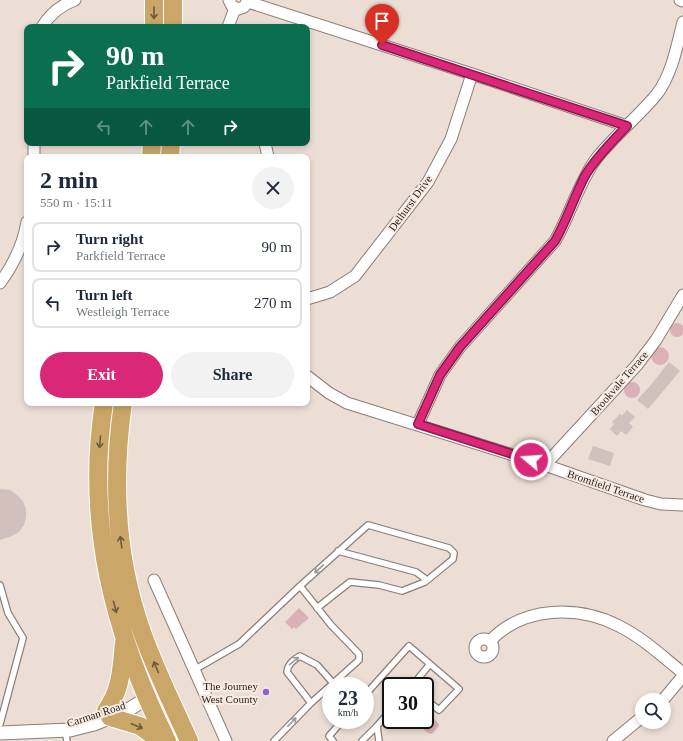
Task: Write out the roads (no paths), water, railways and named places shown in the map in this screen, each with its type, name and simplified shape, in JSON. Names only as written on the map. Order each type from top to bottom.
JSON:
[{"type":"highway","points":[[154,0],[154,24]]},
{"type":"highway","points":[[173,0],[173,24]]},
{"type":"highway","points":[[104,406],[99,451],[99,518],[109,584],[125,640],[147,698],[167,741]]},
{"type":"highway","points":[[123,406],[119,437],[117,498],[125,565],[142,630],[166,691],[189,741]]},
{"type":"highway","points":[[125,640],[119,687],[108,714],[140,726],[161,741]]},
{"type":"street","points":[[44,24],[54,12],[63,5],[75,0]]},
{"type":"street","points":[[229,24],[232,4],[244,7],[248,1],[627,126]]},
{"type":"street","points":[[418,424],[440,375],[460,347],[555,241],[564,225],[585,176],[597,159],[657,93],[670,69],[683,22]]},
{"type":"street","name":"Delhurst Drive","points":[[310,298],[330,292],[355,276],[428,182],[452,139],[472,74]]},
{"type":"street","points":[[0,283],[11,268],[21,247],[24,234]]},
{"type":"street","name":"Brookvale Terrace","points":[[545,465],[637,365],[656,340],[683,295]]},
{"type":"street","name":"Bromfield Terrace","points":[[310,378],[329,393],[347,403],[545,465],[645,500],[661,504],[683,505]]},
{"type":"street","points":[[154,580],[226,741]]},
{"type":"street","points":[[490,641],[504,628],[525,617],[545,613],[578,613],[606,620],[620,626],[636,636],[683,673]]},
{"type":"street","points":[[669,693],[683,676]]},
{"type":"street","name":"Carman Road","points":[[0,733],[46,730],[128,710],[147,698],[166,691]]},
{"type":"street","name":"Carman Road","points":[[46,730],[66,736],[94,724],[108,714]]},
{"type":"street","points":[[613,741],[635,724]]},
{"type":"lane","points":[[194,670],[239,644],[300,586],[368,525],[450,548],[454,553],[453,560],[427,580],[402,591],[379,585],[350,582],[317,608]]},
{"type":"lane","points":[[338,551],[416,572],[427,580]]},
{"type":"lane","points":[[0,585],[8,613],[23,638],[0,724]]},
{"type":"lane","points":[[300,586],[331,625],[359,654],[359,660],[340,677]]},
{"type":"lane","points":[[374,685],[409,646],[458,689],[439,710],[434,706]]},
{"type":"lane","points":[[311,703],[287,672],[288,666],[293,660],[300,656],[317,665],[328,677]]},
{"type":"lane","points":[[419,677],[430,664]]},
{"type":"lane","points":[[274,741],[322,693]]},
{"type":"lane","points":[[362,741],[382,720]]},
{"type":"lane","points":[[377,726],[379,741]]},
{"type":"lane","points":[[333,741],[329,736],[335,729]]},
{"type":"place","name":"The Journey West County","points":[[266,692]]}]
